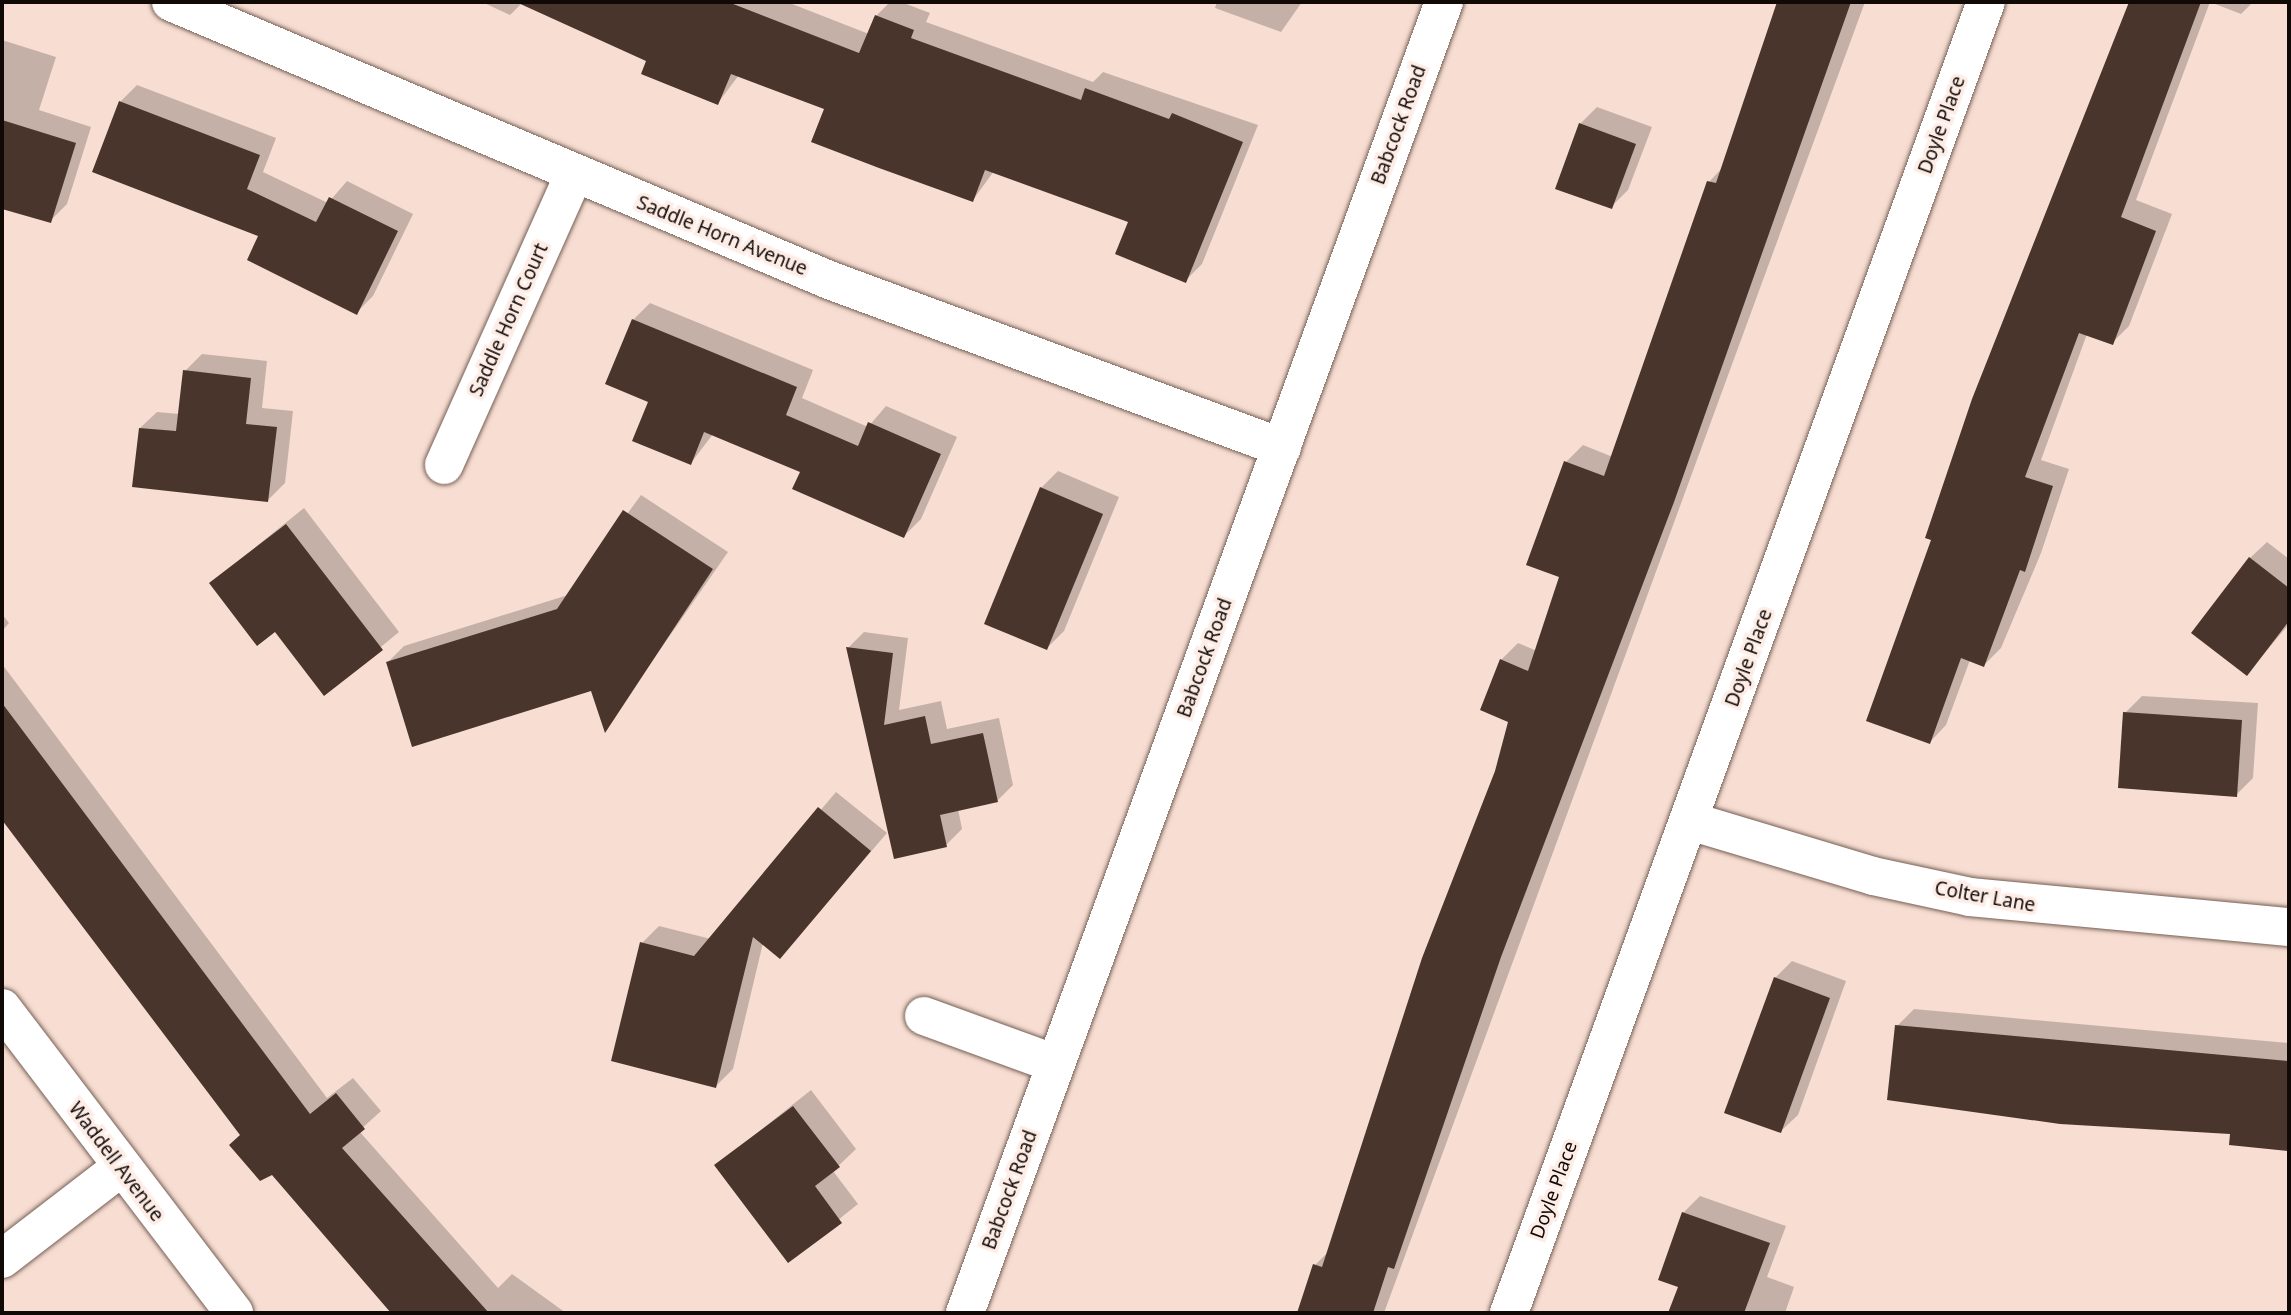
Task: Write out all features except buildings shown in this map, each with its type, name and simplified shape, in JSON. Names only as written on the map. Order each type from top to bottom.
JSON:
[{"type":"street","name":"Saddle Horn Avenue","points":[[171,2],[830,280],[1282,448]]},
{"type":"street","name":"Babcock Road","points":[[965,1313],[1444,2]]},
{"type":"street","name":"Doyle Place","points":[[1509,1313],[1986,2]]},
{"type":"street","name":"Saddle Horn Court","points":[[444,465],[574,174]]},
{"type":"street","name":"Colter Lane","points":[[1690,821],[1873,876],[1970,897],[2289,928]]},
{"type":"street","name":"Waddell Avenue","points":[[2,1008],[119,1169],[234,1313]]},
{"type":"street","points":[[924,1016],[1056,1065]]},
{"type":"street","points":[[2,1259],[119,1169]]}]
